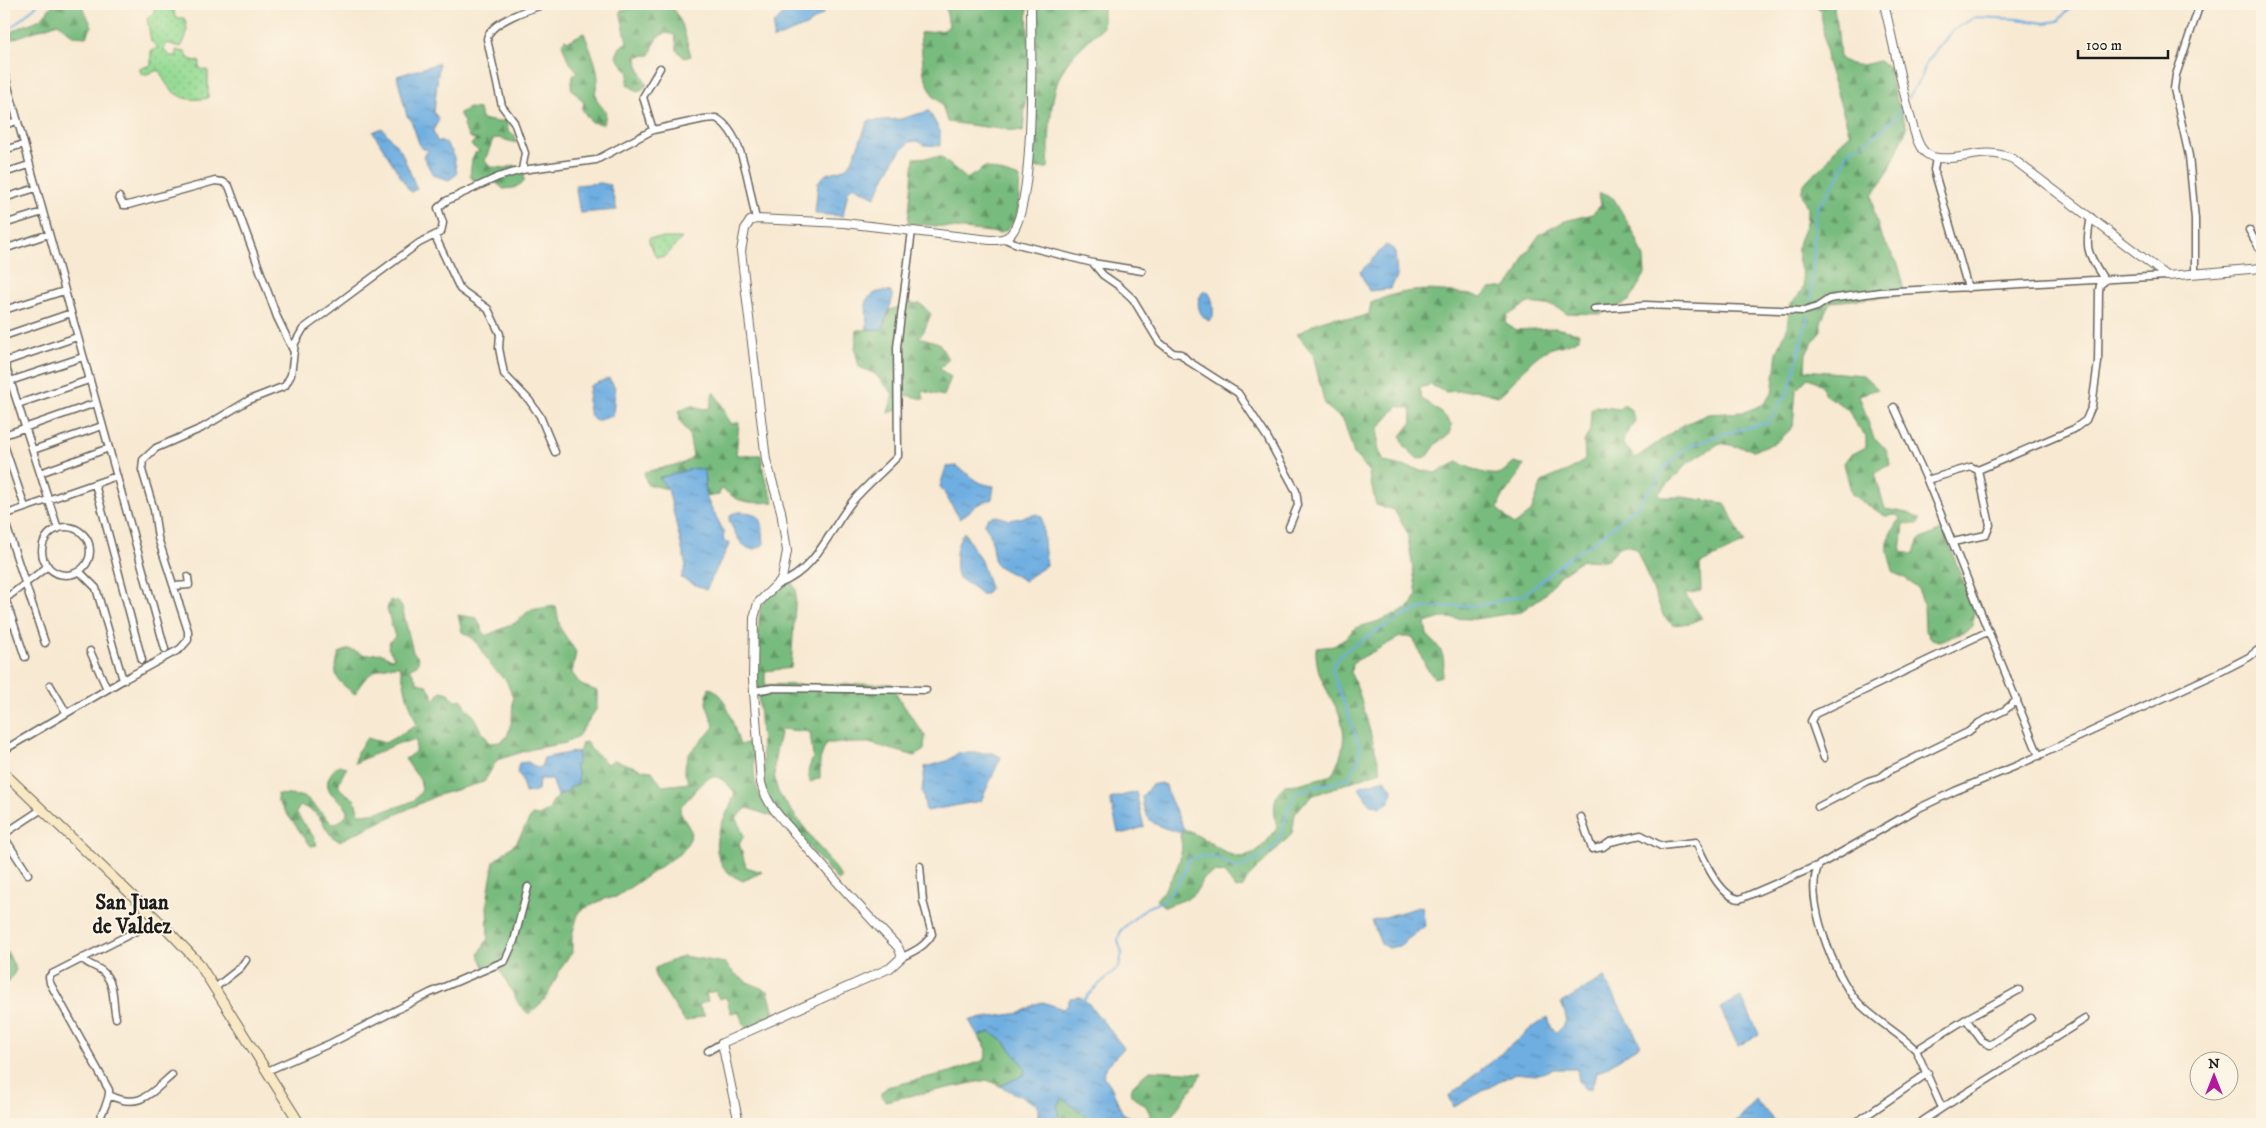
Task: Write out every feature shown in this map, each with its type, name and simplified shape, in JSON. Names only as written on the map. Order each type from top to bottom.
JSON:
[{"type":"main road","points":[[4,773],[198,962],[216,987],[300,1124]]},
{"type":"street","points":[[522,170],[525,153],[514,122],[502,106],[487,39],[492,30],[523,10],[547,4]]},
{"type":"street","points":[[779,584],[787,564],[787,543],[781,511],[766,460],[741,251],[745,229],[750,221],[756,219],[844,223],[990,240],[1005,238],[1014,231],[1021,214],[1026,182],[1032,58],[1030,4]]},
{"type":"street","points":[[1884,4],[1906,101],[1920,148],[1936,158],[1992,152],[2004,155],[2022,164],[2167,276]]},
{"type":"street","points":[[2195,273],[2195,219],[2189,156],[2174,89],[2176,75],[2200,4]]},
{"type":"street","points":[[653,130],[643,97],[660,68]]},
{"type":"street","points":[[4,72],[7,99],[17,121],[24,144],[165,649]]},
{"type":"street","points":[[4,750],[66,712],[180,649],[187,643],[188,631],[158,538],[154,510],[142,470],[143,460],[156,448],[202,428],[249,400],[285,386],[291,375],[293,350],[303,329],[419,243],[441,232],[444,227],[438,211],[439,206],[492,179],[522,170],[596,160],[653,130],[716,118],[720,120],[738,145],[756,219]]},
{"type":"street","points":[[4,125],[17,121]]},
{"type":"street","points":[[4,150],[24,144]]},
{"type":"street","points":[[1936,158],[1934,170],[1968,288]]},
{"type":"street","points":[[4,173],[30,165]]},
{"type":"street","points":[[119,196],[123,205],[128,205],[215,181],[223,182],[229,186],[277,317],[293,350]]},
{"type":"street","points":[[4,198],[36,188]]},
{"type":"street","points":[[4,224],[43,212]]},
{"type":"street","points":[[2090,217],[2087,236],[2088,253],[2105,280]]},
{"type":"street","points":[[2249,230],[2262,253]]},
{"type":"street","points":[[902,957],[900,949],[831,876],[765,796],[758,770],[752,663],[755,612],[761,598],[779,584],[795,577],[809,564],[851,503],[898,456],[897,340],[912,231]]},
{"type":"street","points":[[4,249],[49,234]]},
{"type":"street","points":[[435,236],[460,289],[488,308],[500,334],[499,348],[504,374],[529,400],[540,416],[555,452]]},
{"type":"street","points":[[1005,238],[1017,244],[1093,263],[1142,271]]},
{"type":"street","points":[[1093,263],[1103,275],[1133,299],[1160,342],[1174,353],[1181,354],[1238,392],[1267,436],[1296,491],[1298,505],[1294,520],[1289,527]]},
{"type":"street","points":[[1594,308],[1645,305],[1804,311],[1817,307],[1829,299],[1880,292],[2105,280],[2262,268]]},
{"type":"street","points":[[1927,480],[1971,467],[1978,470],[2074,429],[2086,420],[2092,406],[2098,362],[2099,290],[2100,285],[2105,280]]},
{"type":"street","points":[[4,310],[64,290]]},
{"type":"street","points":[[4,336],[70,313]]},
{"type":"street","points":[[58,529],[4,361],[78,337]]},
{"type":"street","points":[[10,381],[83,357]]},
{"type":"street","points":[[18,404],[89,380]]},
{"type":"street","points":[[4,435],[96,403]]},
{"type":"street","points":[[1894,407],[1953,542],[2039,756]]},
{"type":"street","points":[[33,450],[102,426]]},
{"type":"street","points":[[4,445],[25,507]]},
{"type":"street","points":[[40,473],[109,448]]},
{"type":"street","points":[[1953,542],[1986,535],[1989,530],[1990,525],[1978,470]]},
{"type":"street","points":[[4,515],[117,476]]},
{"type":"street","points":[[94,484],[142,660]]},
{"type":"street","points":[[4,519],[45,643]]},
{"type":"street","points":[[73,528],[82,533],[88,541],[90,555],[86,564],[79,571],[65,575],[55,572],[48,566],[43,557],[43,547],[47,538],[58,529],[73,528]]},
{"type":"street","points":[[25,657],[4,598],[48,566]]},
{"type":"street","points":[[79,571],[96,588],[123,680]]},
{"type":"street","points":[[174,586],[188,586],[188,577]]},
{"type":"street","points":[[4,628],[13,622]]},
{"type":"street","points":[[1824,758],[1811,721],[1815,714],[1989,631]]},
{"type":"street","points":[[1581,817],[1592,849],[1603,847],[1610,842],[1641,835],[1661,846],[1696,842],[1702,859],[1725,892],[1735,899],[1740,899],[1818,865],[1919,808],[2039,756],[2225,670],[2262,647]]},
{"type":"street","points":[[90,651],[107,689]]},
{"type":"street","points":[[50,685],[66,712]]},
{"type":"street","points":[[754,691],[772,688],[926,690]]},
{"type":"street","points":[[1818,806],[1868,781],[1882,777],[1890,770],[1968,732],[1978,722],[2005,710],[2017,700]]},
{"type":"street","points":[[28,874],[4,836],[42,809]]},
{"type":"street","points":[[1818,865],[1813,880],[1816,910],[1843,982],[1858,1003],[1916,1050],[1928,1073],[1942,1108]]},
{"type":"street","points":[[708,1051],[890,968],[902,957],[915,951],[929,939],[932,934],[923,901],[920,866]]},
{"type":"street","points":[[267,1071],[331,1043],[435,991],[505,961],[514,941],[528,887]]},
{"type":"street","points":[[98,1124],[109,1096],[108,1087],[49,980],[52,974],[156,919]]},
{"type":"street","points":[[82,958],[86,963],[107,976],[114,994],[116,1018]]},
{"type":"street","points":[[216,987],[240,968],[246,960]]},
{"type":"street","points":[[1916,1050],[1966,1019],[2019,990]]},
{"type":"street","points":[[1966,1019],[1982,1041],[1990,1045],[2031,1018]]},
{"type":"street","points":[[1918,1124],[1928,1121],[1942,1108],[2085,1019]]},
{"type":"street","points":[[722,1043],[738,1124]]},
{"type":"street","points":[[1854,1124],[1928,1073]]},
{"type":"street","points":[[109,1096],[125,1102],[135,1102],[147,1096],[172,1075]]},
{"type":"green space","points":[[53,4],[81,4],[92,26],[86,37],[73,36],[58,23],[4,42],[10,33],[42,18]]},
{"type":"green space","points":[[158,4],[173,4],[175,18],[184,18],[187,32],[181,47],[166,43],[164,50],[170,56],[177,56],[176,50],[185,52],[189,59],[200,62],[199,68],[208,71],[208,98],[184,98],[172,91],[159,70],[143,75],[139,69],[151,65],[151,51],[158,48],[151,41],[147,18],[153,14]]},
{"type":"green space","points":[[636,4],[671,4],[682,24],[691,56],[684,58],[677,50],[675,35],[666,33],[657,37],[650,55],[637,56],[638,66],[647,85],[638,92],[627,84],[629,73],[616,56],[620,47],[627,42],[620,11],[640,7]]},
{"type":"green space","points":[[945,4],[1027,4],[1029,59],[1023,132],[947,122],[942,104],[933,96],[924,74],[920,33],[944,30],[949,26]]},
{"type":"green space","points":[[1034,4],[1103,4],[1103,27],[1072,58],[1058,80],[1052,105],[1048,168],[1032,168]]},
{"type":"green space","points":[[1815,4],[1833,4],[1837,22],[1840,58],[1854,65],[1879,61],[1890,68],[1890,80],[1907,128],[1890,168],[1872,196],[1874,212],[1881,236],[1898,264],[1903,282],[1903,295],[1831,302],[1821,322],[1821,330],[1806,353],[1805,370],[1863,375],[1878,389],[1859,395],[1874,439],[1884,447],[1888,456],[1890,465],[1875,473],[1885,509],[1908,513],[1920,519],[1919,524],[1904,524],[1901,552],[1913,554],[1919,540],[1943,529],[1975,612],[1972,626],[1966,632],[1939,641],[1932,639],[1925,630],[1924,604],[1918,589],[1905,578],[1894,573],[1889,557],[1889,538],[1891,532],[1901,519],[1897,515],[1885,516],[1852,495],[1844,463],[1849,456],[1866,447],[1866,436],[1856,425],[1848,409],[1824,394],[1821,385],[1808,378],[1796,390],[1793,427],[1777,442],[1754,450],[1720,443],[1689,462],[1659,493],[1662,497],[1682,497],[1725,503],[1744,543],[1700,564],[1701,591],[1685,594],[1702,618],[1690,623],[1673,625],[1664,617],[1636,548],[1625,545],[1617,548],[1612,556],[1604,561],[1582,560],[1559,576],[1543,596],[1520,612],[1475,619],[1441,618],[1425,623],[1427,635],[1442,653],[1444,663],[1442,676],[1434,678],[1426,667],[1413,637],[1400,637],[1352,663],[1351,674],[1358,689],[1381,771],[1314,795],[1303,804],[1295,814],[1292,834],[1247,879],[1243,887],[1236,889],[1224,873],[1214,872],[1202,879],[1196,891],[1188,898],[1165,907],[1156,900],[1176,870],[1181,853],[1182,844],[1180,836],[1184,829],[1223,851],[1243,857],[1253,853],[1264,844],[1277,828],[1275,805],[1277,795],[1285,785],[1298,784],[1332,775],[1341,754],[1344,736],[1336,707],[1322,681],[1316,648],[1334,646],[1347,637],[1355,628],[1379,621],[1409,608],[1417,594],[1407,532],[1394,510],[1376,505],[1368,470],[1354,454],[1344,421],[1325,405],[1313,354],[1297,334],[1318,322],[1334,317],[1353,319],[1369,314],[1371,303],[1399,293],[1425,290],[1481,297],[1490,289],[1507,287],[1517,274],[1525,255],[1540,234],[1565,221],[1592,214],[1601,205],[1599,193],[1607,194],[1614,199],[1635,235],[1644,258],[1645,274],[1629,301],[1601,314],[1566,313],[1555,306],[1528,303],[1507,316],[1506,324],[1516,330],[1555,328],[1579,333],[1579,338],[1571,343],[1551,348],[1540,354],[1498,396],[1475,390],[1445,392],[1431,385],[1419,388],[1421,398],[1444,415],[1452,425],[1450,434],[1437,443],[1428,456],[1418,459],[1405,447],[1401,436],[1412,422],[1411,409],[1398,406],[1378,429],[1378,451],[1384,462],[1435,473],[1458,462],[1467,467],[1491,474],[1501,473],[1514,462],[1524,465],[1518,477],[1502,497],[1498,509],[1514,525],[1531,512],[1542,482],[1571,469],[1585,458],[1584,442],[1590,430],[1591,410],[1596,406],[1619,409],[1624,405],[1631,410],[1635,421],[1624,437],[1623,444],[1636,458],[1681,426],[1708,414],[1744,412],[1762,405],[1772,394],[1777,352],[1787,329],[1790,304],[1798,297],[1802,290],[1803,278],[1798,248],[1805,227],[1807,208],[1802,195],[1802,189],[1806,181],[1826,163],[1834,150],[1850,134],[1827,62],[1821,11]]},
{"type":"green space","points":[[584,33],[597,72],[597,101],[606,114],[603,124],[591,122],[582,109],[584,103],[571,88],[573,76],[577,71],[568,60],[562,44],[565,39],[568,41]]},
{"type":"green space","points":[[469,108],[479,109],[481,119],[498,122],[507,120],[508,131],[515,135],[516,143],[499,138],[493,139],[485,161],[490,167],[506,168],[514,165],[524,174],[524,182],[514,188],[503,189],[497,183],[490,181],[475,182],[470,176],[472,159],[475,153],[480,152],[471,145],[474,141],[479,141],[469,137],[459,113]]},
{"type":"green space","points":[[941,157],[967,179],[985,167],[1020,178],[1018,210],[1012,224],[1007,229],[1000,233],[908,223],[914,158]]},
{"type":"green space","points":[[649,238],[682,238],[665,257],[656,257]]},
{"type":"green space","points":[[911,303],[921,304],[931,314],[924,331],[919,337],[939,343],[948,359],[940,369],[951,377],[944,396],[922,391],[924,399],[905,395],[903,408],[888,413],[893,394],[875,374],[859,367],[855,350],[857,330],[883,329],[890,310]]},
{"type":"green space","points":[[713,392],[732,424],[739,422],[736,455],[761,455],[764,475],[774,502],[744,501],[735,498],[721,489],[719,495],[706,497],[704,470],[659,477],[668,489],[647,484],[644,472],[684,463],[693,456],[689,434],[680,421],[679,411],[692,405],[702,409],[710,408]]},
{"type":"green space","points":[[789,577],[796,590],[791,668],[765,671],[765,685],[892,684],[898,697],[925,736],[924,750],[915,756],[869,743],[826,743],[820,760],[820,778],[810,782],[808,771],[813,757],[810,732],[781,729],[774,770],[779,794],[842,878],[838,881],[777,811],[765,791],[756,660],[760,610],[764,602]]},
{"type":"green space","points":[[390,600],[398,602],[402,607],[413,652],[419,658],[417,665],[410,668],[418,683],[427,685],[435,700],[441,691],[449,693],[455,701],[461,699],[465,704],[465,708],[472,713],[490,743],[500,742],[507,737],[512,720],[513,698],[507,682],[492,667],[474,639],[462,632],[458,615],[477,618],[485,636],[515,623],[530,610],[556,606],[560,628],[576,652],[572,673],[581,685],[597,691],[597,708],[578,736],[566,743],[532,749],[497,760],[484,782],[438,795],[339,841],[329,833],[315,813],[300,806],[296,813],[314,837],[317,845],[311,846],[278,802],[277,794],[300,796],[308,799],[333,824],[343,819],[347,812],[343,804],[331,793],[328,784],[329,776],[339,765],[347,767],[340,780],[339,787],[355,800],[359,814],[403,805],[414,800],[422,790],[420,780],[405,759],[415,752],[416,740],[399,743],[355,763],[357,752],[367,738],[385,743],[417,725],[407,696],[400,666],[385,667],[373,672],[363,681],[355,694],[340,681],[336,673],[339,653],[349,649],[366,655],[380,653],[392,659],[394,657],[388,648],[390,641],[395,637],[387,609]]},
{"type":"green space","points":[[709,688],[721,696],[725,703],[740,745],[747,743],[753,746],[756,785],[763,801],[777,818],[747,808],[736,818],[744,836],[739,843],[746,867],[762,872],[743,881],[731,875],[723,866],[717,849],[718,833],[735,793],[719,778],[712,777],[706,779],[681,806],[680,812],[691,831],[690,839],[682,852],[616,897],[604,899],[579,911],[572,935],[572,953],[563,964],[544,1000],[529,1014],[520,1006],[500,970],[484,967],[479,954],[488,938],[487,902],[494,861],[516,843],[532,815],[539,816],[549,810],[553,801],[558,796],[568,791],[578,774],[575,767],[582,743],[586,742],[607,764],[614,760],[652,771],[662,786],[689,783],[685,775],[688,757],[695,746],[714,726],[706,703]]},
{"type":"green space","points":[[4,949],[16,970],[4,989]]},
{"type":"green space","points":[[683,956],[725,963],[739,977],[768,991],[774,1013],[746,1029],[738,1011],[731,1013],[726,997],[719,999],[715,991],[706,994],[708,1001],[698,1005],[705,1015],[685,1022],[655,976],[655,968]]},
{"type":"green space","points":[[990,1032],[1005,1042],[1026,1068],[1024,1075],[1000,1086],[987,1080],[885,1101],[881,1097],[881,1093],[887,1087],[950,1072],[985,1060],[987,1049],[978,1036]]},
{"type":"green space","points":[[1150,1070],[1203,1073],[1166,1124],[1147,1124],[1150,1114],[1146,1106],[1130,1094],[1133,1085]]},
{"type":"green space","points":[[1063,1099],[1098,1124],[1059,1124],[1057,1104]]},
{"type":"water","points":[[784,4],[825,4],[823,14],[806,26],[773,39],[774,24],[785,12]]},
{"type":"water","points":[[439,63],[434,113],[439,119],[433,131],[437,141],[446,143],[453,153],[457,174],[449,180],[433,175],[423,156],[429,150],[423,149],[420,146],[411,120],[407,116],[397,76]]},
{"type":"water","points":[[929,111],[940,131],[940,146],[924,145],[918,141],[909,142],[895,158],[875,197],[853,186],[848,191],[843,216],[815,214],[818,182],[826,174],[844,169],[852,161],[868,121],[900,119]]},
{"type":"water","points":[[382,128],[401,151],[417,189],[411,192],[409,190],[373,132]]},
{"type":"water","points":[[601,183],[610,185],[617,210],[580,213],[575,185]]},
{"type":"water","points":[[1386,245],[1395,250],[1397,277],[1390,289],[1369,291],[1360,272]]},
{"type":"water","points":[[1204,291],[1207,291],[1213,303],[1213,318],[1209,321],[1200,312],[1198,303]]},
{"type":"water","points":[[891,292],[893,297],[883,329],[867,329],[866,300],[875,293]]},
{"type":"water","points":[[609,378],[615,388],[613,416],[595,421],[588,409],[590,386]]},
{"type":"water","points":[[957,466],[977,481],[994,486],[992,499],[977,505],[960,519],[940,486],[946,467]]},
{"type":"water","points":[[695,468],[704,470],[706,497],[724,532],[723,540],[730,543],[706,590],[681,578],[686,566],[668,489],[659,478]]},
{"type":"water","points":[[747,512],[758,516],[762,524],[764,544],[751,549],[742,544],[729,520],[731,514]]},
{"type":"water","points":[[1038,514],[1042,517],[1046,565],[1025,581],[996,565],[990,533],[984,524],[988,518],[997,516],[1010,520]]},
{"type":"water","points":[[964,532],[981,561],[990,588],[986,594],[981,594],[957,576],[956,553]]},
{"type":"water","points":[[578,751],[578,761],[575,767],[578,774],[578,784],[570,787],[568,791],[558,796],[552,779],[539,779],[538,791],[525,793],[521,777],[517,772],[519,763],[528,762],[537,768],[541,767],[544,758]]},
{"type":"water","points":[[958,753],[993,753],[1001,757],[981,801],[926,811],[922,791],[925,767],[947,761]]},
{"type":"water","points":[[1385,779],[1392,789],[1390,802],[1380,807],[1369,803],[1358,787]]},
{"type":"water","points":[[1161,783],[1166,785],[1168,794],[1184,829],[1181,833],[1159,826],[1153,822],[1143,806],[1142,797],[1151,785]]},
{"type":"water","points":[[1136,792],[1144,827],[1125,833],[1118,832],[1110,799]]},
{"type":"water","points":[[1422,906],[1425,926],[1399,946],[1388,948],[1381,944],[1372,921]]},
{"type":"water","points":[[1604,977],[1641,1045],[1596,1074],[1591,1089],[1585,1089],[1579,1081],[1577,1069],[1554,1069],[1536,1075],[1515,1073],[1454,1107],[1449,1096],[1534,1026],[1548,1017],[1552,1029],[1556,1032],[1560,1029],[1566,1019],[1561,1003]]},
{"type":"water","points":[[1080,997],[1089,1004],[1124,1048],[1107,1066],[1103,1076],[1110,1085],[1124,1115],[1148,1122],[1147,1124],[1098,1124],[1063,1099],[1057,1104],[1059,1113],[1052,1124],[1038,1124],[1038,1105],[1000,1086],[1024,1075],[1025,1068],[1005,1042],[990,1032],[978,1036],[969,1020],[1021,1013],[1035,1004],[1043,1002],[1063,1009],[1068,1004],[1070,998]]},
{"type":"water","points":[[1741,997],[1759,1034],[1738,1046],[1720,1008]]},
{"type":"water","points":[[1755,1099],[1777,1124],[1735,1124]]},
{"type":"waterway","points":[[4,30],[11,28],[38,4]]},
{"type":"waterway","points":[[1908,98],[1922,76],[1926,63],[1952,31],[1975,17],[2017,19],[2044,23],[2058,21],[2073,4]]},
{"type":"waterway","points":[[1811,301],[1816,210],[1837,180],[1848,152],[1872,138],[1896,117],[1904,104]]},
{"type":"waterway","points":[[1082,1002],[1119,967],[1122,953],[1118,940],[1121,930],[1146,908],[1165,900],[1185,872],[1187,861],[1207,856],[1237,869],[1253,862],[1272,848],[1277,841],[1290,804],[1297,792],[1349,778],[1359,757],[1360,747],[1332,671],[1334,662],[1343,652],[1395,620],[1422,608],[1483,605],[1525,594],[1568,558],[1594,542],[1634,509],[1653,486],[1664,468],[1686,448],[1719,435],[1767,423],[1789,391],[1808,316]]},
{"type":"district","name":"San Juan de Valdez","points":[[132,914]]}]
